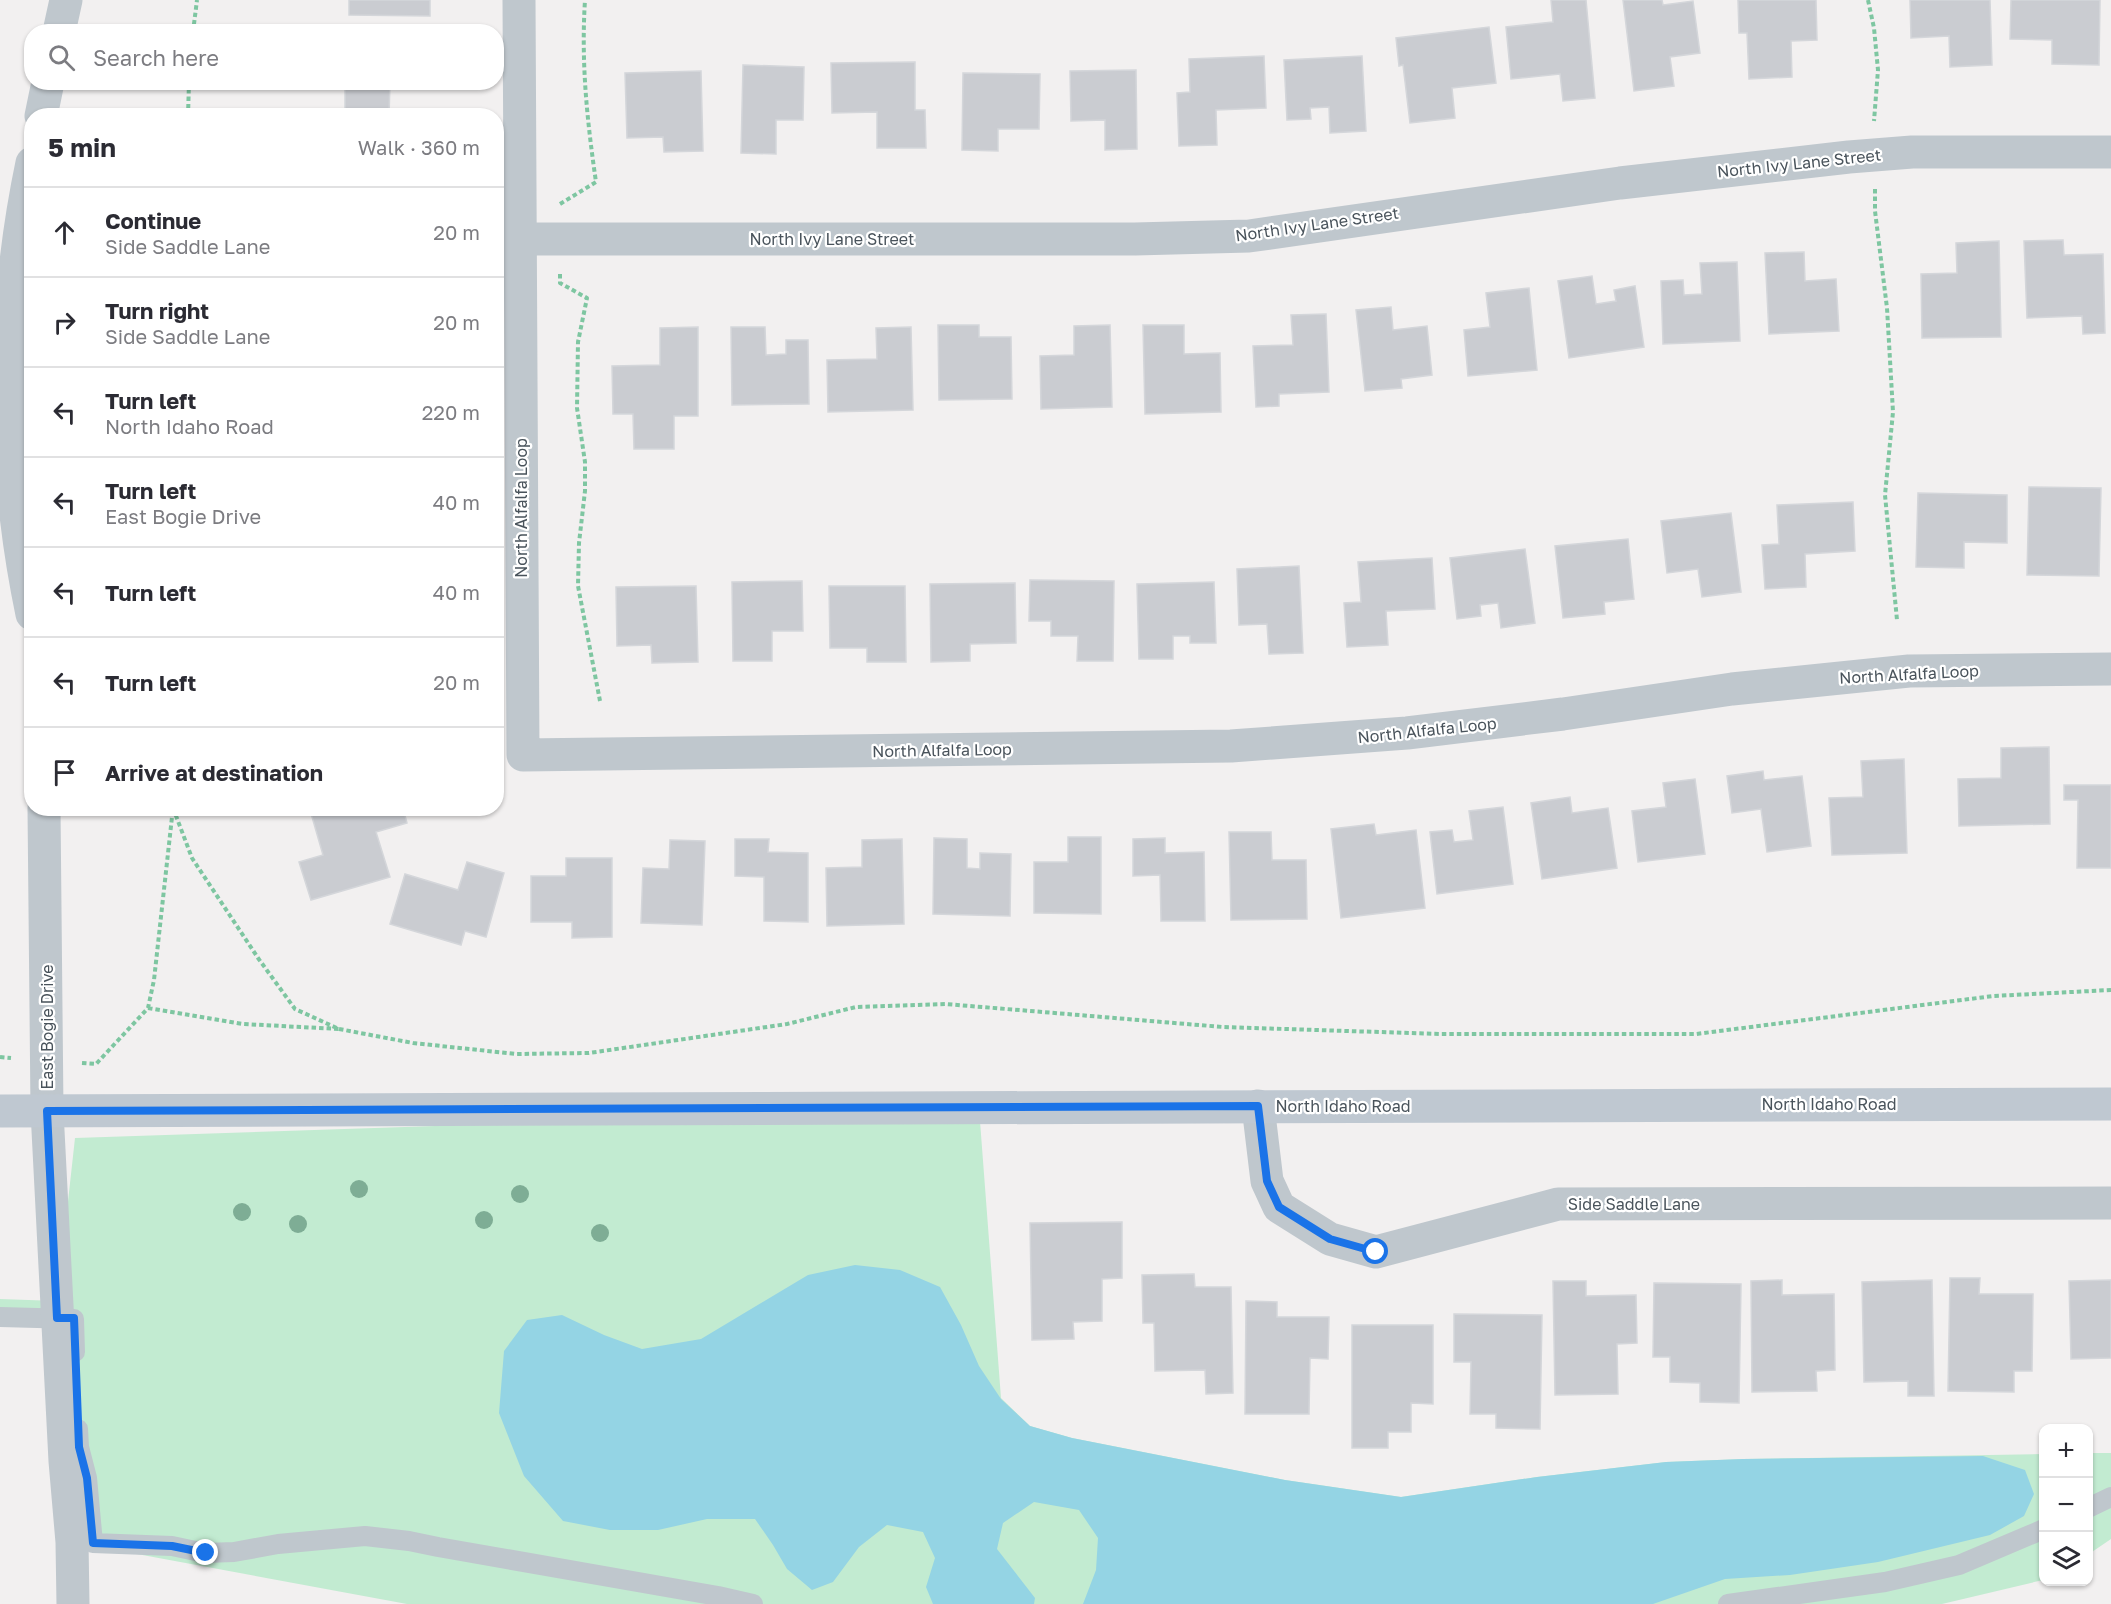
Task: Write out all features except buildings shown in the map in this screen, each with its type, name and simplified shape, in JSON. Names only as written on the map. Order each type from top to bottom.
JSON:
[{"type":"main road","name":"North Idaho Road","points":[[0,1111],[2111,1104]]},
{"type":"street","points":[[61,24],[66,0]]},
{"type":"street","name":"North Alfalfa Loop","points":[[519,0],[523,755],[1243,746],[1407,733],[1563,714],[1732,689],[1875,674],[1909,671],[2111,669]]},
{"type":"street","points":[[43,108],[46,90]]},
{"type":"street","name":"North Ivy Lane Street","points":[[520,239],[1135,239],[1249,236],[1620,183],[1849,157],[1912,152],[2111,152]]},
{"type":"street","points":[[24,214],[15,271],[8,353],[13,483],[24,577]]},
{"type":"street","name":"East Bogie Drive","points":[[44,816],[47,1111],[65,1461],[72,1542],[73,1604]]},
{"type":"street","name":"Side Saddle Lane","points":[[1258,1106],[1267,1181],[1279,1207],[1330,1239],[1376,1252],[1558,1204],[2111,1203]]},
{"type":"lane","points":[[0,1317],[74,1318],[79,1447],[87,1478],[93,1543],[172,1546],[206,1553],[234,1552],[278,1544],[365,1536],[410,1540],[753,1604]]},
{"type":"lane","points":[[2093,1506],[2111,1497]]},
{"type":"lane","points":[[1728,1604],[1885,1582],[1959,1564],[2039,1531]]},
{"type":"path","points":[[194,24],[197,0]]},
{"type":"path","points":[[560,203],[596,182],[587,118],[583,54],[585,0]]},
{"type":"path","points":[[1868,0],[1874,28],[1878,70],[1874,109]]},
{"type":"path","points":[[188,108],[189,90]]},
{"type":"path","points":[[1875,211],[1887,308],[1893,412],[1885,495],[1897,620]]},
{"type":"path","points":[[560,283],[587,298],[578,342],[577,408],[585,462],[585,491],[579,543],[578,586],[600,701]]},
{"type":"path","points":[[96,1064],[148,1008],[154,981],[172,816]]},
{"type":"path","points":[[176,816],[192,858],[294,1009],[339,1029]]},
{"type":"path","points":[[148,1008],[243,1024],[339,1029],[413,1043],[516,1054],[589,1053],[787,1024],[856,1007],[946,1004],[1223,1027],[1441,1034],[1696,1034],[1993,996],[2111,990]]},
{"type":"green space","points":[[979,1108],[1001,1398],[1030,1426],[1072,1438],[1285,1480],[1401,1497],[1537,1477],[1666,1462],[2039,1454],[2039,1581],[1942,1604],[407,1604],[72,1542],[58,1327],[0,1323],[0,1299],[57,1301],[75,1138]]},
{"type":"green space","points":[[2093,1453],[2111,1453],[2111,1539],[2093,1551]]},
{"type":"water","points":[[855,1265],[900,1270],[940,1287],[961,1325],[979,1366],[1001,1399],[1030,1426],[1072,1438],[1285,1480],[1401,1497],[1537,1477],[1666,1462],[1983,1456],[2025,1470],[2034,1494],[2024,1516],[1990,1535],[1878,1562],[1790,1575],[1725,1579],[1653,1604],[1083,1604],[1096,1570],[1098,1538],[1079,1510],[1034,1502],[1003,1523],[997,1549],[1035,1598],[1034,1604],[933,1604],[926,1587],[935,1558],[923,1532],[887,1525],[859,1547],[833,1582],[812,1590],[787,1569],[755,1519],[707,1519],[658,1530],[610,1530],[563,1521],[524,1476],[499,1413],[504,1351],[527,1320],[562,1315],[604,1335],[642,1349],[701,1339],[808,1275]]},
{"type":"route","points":[[206,1553],[172,1546],[93,1543],[87,1478],[79,1447],[74,1318],[57,1318],[47,1111],[1258,1106],[1267,1181],[1279,1207],[1330,1239],[1376,1252]]}]
